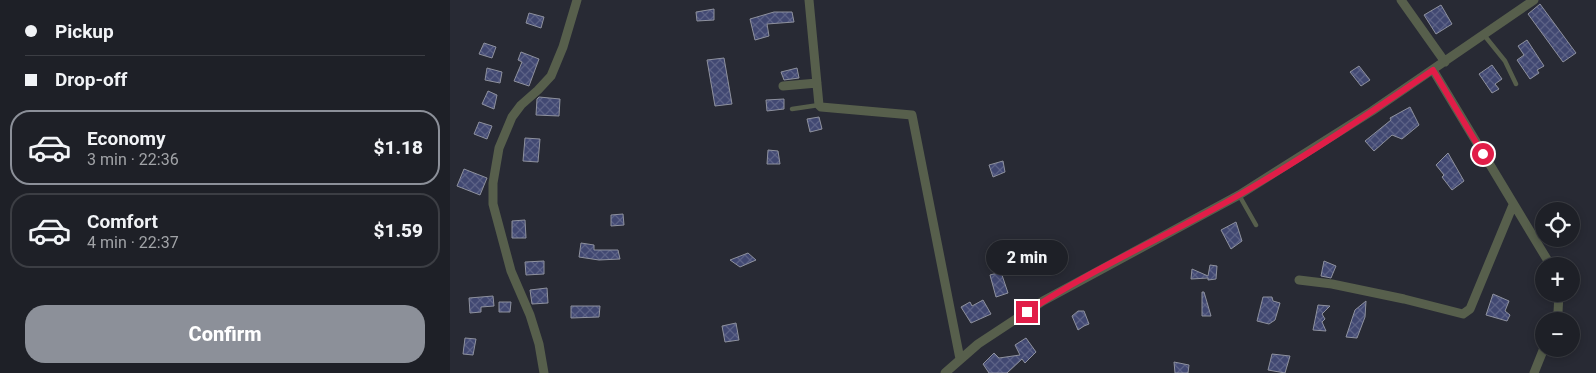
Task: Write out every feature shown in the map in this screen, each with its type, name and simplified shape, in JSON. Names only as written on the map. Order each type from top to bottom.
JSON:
[{"type":"street","points":[[544,373],[539,344],[530,315],[510,271],[493,204],[492,183],[498,148],[512,117],[521,105],[551,76],[563,47],[577,0]]},
{"type":"street","points":[[809,0],[819,105],[821,108],[912,115],[960,359]]},
{"type":"street","points":[[1401,0],[1446,62]]},
{"type":"street","points":[[945,373],[978,344],[1043,301],[1239,195],[1372,111],[1534,0]]},
{"type":"street","points":[[1433,70],[1545,257]]},
{"type":"street","points":[[782,86],[817,83]]},
{"type":"street","points":[[1299,280],[1332,284],[1386,295],[1463,314],[1470,309],[1513,205]]},
{"type":"street","points":[[1534,373],[1540,357]]},
{"type":"lane","points":[[1484,35],[1504,61],[1516,84]]},
{"type":"lane","points":[[792,109],[819,105]]},
{"type":"lane","points":[[1239,195],[1256,225]]},
{"type":"building","points":[[1540,4],[1576,53],[1563,62],[1528,14]]},
{"type":"building","points":[[1441,5],[1452,24],[1436,34],[1424,15]]},
{"type":"building","points":[[714,9],[714,20],[697,21],[696,12]]},
{"type":"building","points":[[774,12],[792,12],[794,22],[767,24],[769,36],[755,40],[750,19]]},
{"type":"building","points":[[529,13],[544,17],[541,28],[526,23]]},
{"type":"building","points":[[1527,40],[1544,66],[1537,70],[1539,73],[1530,79],[1517,60],[1524,55],[1518,46]]},
{"type":"building","points":[[484,43],[496,47],[492,58],[479,54]]},
{"type":"building","points":[[521,52],[539,59],[529,86],[514,81],[522,62],[518,60]]},
{"type":"building","points":[[724,58],[732,104],[715,106],[707,60]]},
{"type":"building","points":[[1492,65],[1502,79],[1495,84],[1499,89],[1492,93],[1479,74]]},
{"type":"building","points":[[1359,66],[1370,80],[1361,86],[1350,72]]},
{"type":"building","points":[[487,68],[502,72],[500,83],[485,80]]},
{"type":"building","points":[[797,68],[799,78],[784,80],[781,72]]},
{"type":"building","points":[[488,91],[497,95],[494,109],[482,104]]},
{"type":"building","points":[[539,97],[560,99],[559,116],[536,115],[537,99]]},
{"type":"building","points":[[784,99],[784,109],[767,111],[766,100]]},
{"type":"building","points":[[1410,107],[1419,125],[1402,139],[1392,135],[1374,151],[1365,141],[1391,120],[1390,118]]},
{"type":"building","points":[[819,117],[822,129],[810,132],[807,119]]},
{"type":"building","points":[[479,122],[492,126],[487,139],[474,134]]},
{"type":"building","points":[[525,138],[540,139],[538,162],[523,161]]},
{"type":"building","points":[[768,150],[778,151],[780,164],[767,164]]},
{"type":"building","points":[[1448,153],[1464,181],[1452,190],[1436,165]]},
{"type":"building","points":[[1003,161],[1005,172],[993,177],[989,165]]},
{"type":"building","points":[[464,169],[487,178],[480,195],[457,186]]},
{"type":"building","points":[[623,214],[624,225],[611,226],[611,215]]},
{"type":"building","points":[[525,220],[526,238],[512,238],[512,221]]},
{"type":"building","points":[[1236,222],[1242,241],[1231,249],[1221,230]]},
{"type":"building","points":[[581,243],[594,245],[594,250],[618,250],[620,259],[599,260],[579,257]]},
{"type":"building","points":[[1019,243],[1025,253],[1013,261],[1007,252]]},
{"type":"building","points":[[748,253],[756,260],[740,267],[730,260]]},
{"type":"building","points":[[544,261],[544,274],[526,275],[525,262]]},
{"type":"building","points":[[1324,261],[1336,266],[1331,278],[1321,276]]},
{"type":"building","points":[[1210,265],[1217,266],[1216,279],[1191,279],[1192,269],[1208,276]]},
{"type":"building","points":[[1001,272],[1008,293],[996,297],[990,275]]},
{"type":"building","points":[[547,288],[548,303],[532,304],[530,290]]},
{"type":"building","points":[[1202,292],[1204,292],[1211,316],[1202,316]]},
{"type":"building","points":[[1493,294],[1509,301],[1505,311],[1510,315],[1507,321],[1486,315]]},
{"type":"building","points":[[493,296],[494,306],[481,307],[481,312],[470,313],[469,298]]},
{"type":"building","points":[[1263,297],[1272,297],[1273,301],[1280,303],[1275,320],[1269,324],[1257,321]]},
{"type":"building","points":[[983,300],[991,314],[971,323],[961,307],[970,302],[972,306]]},
{"type":"building","points":[[1366,301],[1365,317],[1357,338],[1346,337],[1355,310]]},
{"type":"building","points":[[499,302],[511,302],[510,312],[499,312]]},
{"type":"building","points":[[1318,305],[1330,306],[1322,314],[1325,319],[1322,322],[1326,331],[1313,330]]},
{"type":"building","points":[[571,306],[600,306],[599,317],[571,318]]},
{"type":"building","points":[[1078,311],[1084,311],[1089,324],[1078,330],[1072,316]]},
{"type":"building","points":[[736,323],[739,340],[725,342],[722,326]]},
{"type":"building","points":[[465,338],[476,339],[473,355],[463,354]]},
{"type":"building","points":[[1026,338],[1036,352],[1025,363],[1022,359],[1007,373],[989,373],[983,364],[994,353],[999,358],[1020,355],[1015,345]]},
{"type":"building","points":[[1272,354],[1290,356],[1285,373],[1268,370]]},
{"type":"building","points":[[1174,362],[1189,365],[1188,373],[1175,373]]},
{"type":"route","points":[[1027,312],[1113,262],[1239,195],[1433,70],[1483,154]]}]
